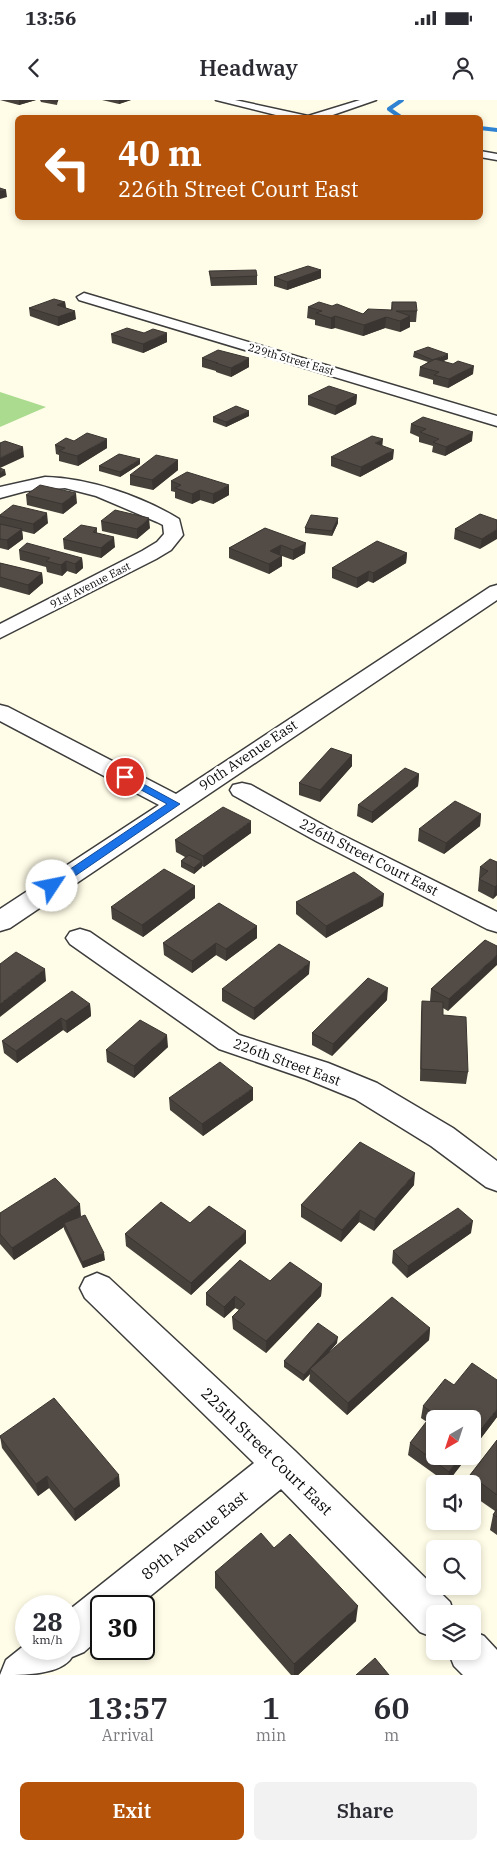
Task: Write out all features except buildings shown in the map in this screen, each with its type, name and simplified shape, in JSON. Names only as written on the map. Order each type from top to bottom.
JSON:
[{"type":"street","points":[[221,100],[291,115]]},
{"type":"street","points":[[322,115],[371,100]]},
{"type":"street","points":[[483,155],[497,157]]},
{"type":"street","name":"229th Street East","points":[[84,297],[497,421]]},
{"type":"street","name":"91st Avenue East","points":[[0,493],[27,483],[66,482],[92,488],[155,514],[172,523],[173,532],[170,541],[164,546],[0,632]]},
{"type":"street","name":"90th Avenue East","points":[[0,922],[497,591]]},
{"type":"street","points":[[0,712],[175,804]]},
{"type":"street","name":"226th Street Court East","points":[[242,790],[325,836],[497,923]]},
{"type":"street","name":"226th Street East","points":[[80,938],[229,1042],[366,1091],[442,1138],[497,1178]]},
{"type":"street","name":"225th Street Court East","points":[[97,1288],[282,1464],[426,1608]]},
{"type":"street","name":"89th Avenue East","points":[[120,1595],[282,1464]]},
{"type":"street","points":[[80,1628],[90,1619]]},
{"type":"street","points":[[21,1675],[40,1660]]},
{"type":"street","points":[[478,1660],[492,1675]]},
{"type":"green space","points":[[0,392],[46,407],[0,427]]},
{"type":"waterway","points":[[398,115],[389,109],[402,100]]},
{"type":"waterway","points":[[483,128],[497,130]]},
{"type":"route","points":[[52,886],[175,804],[125,777]]}]
